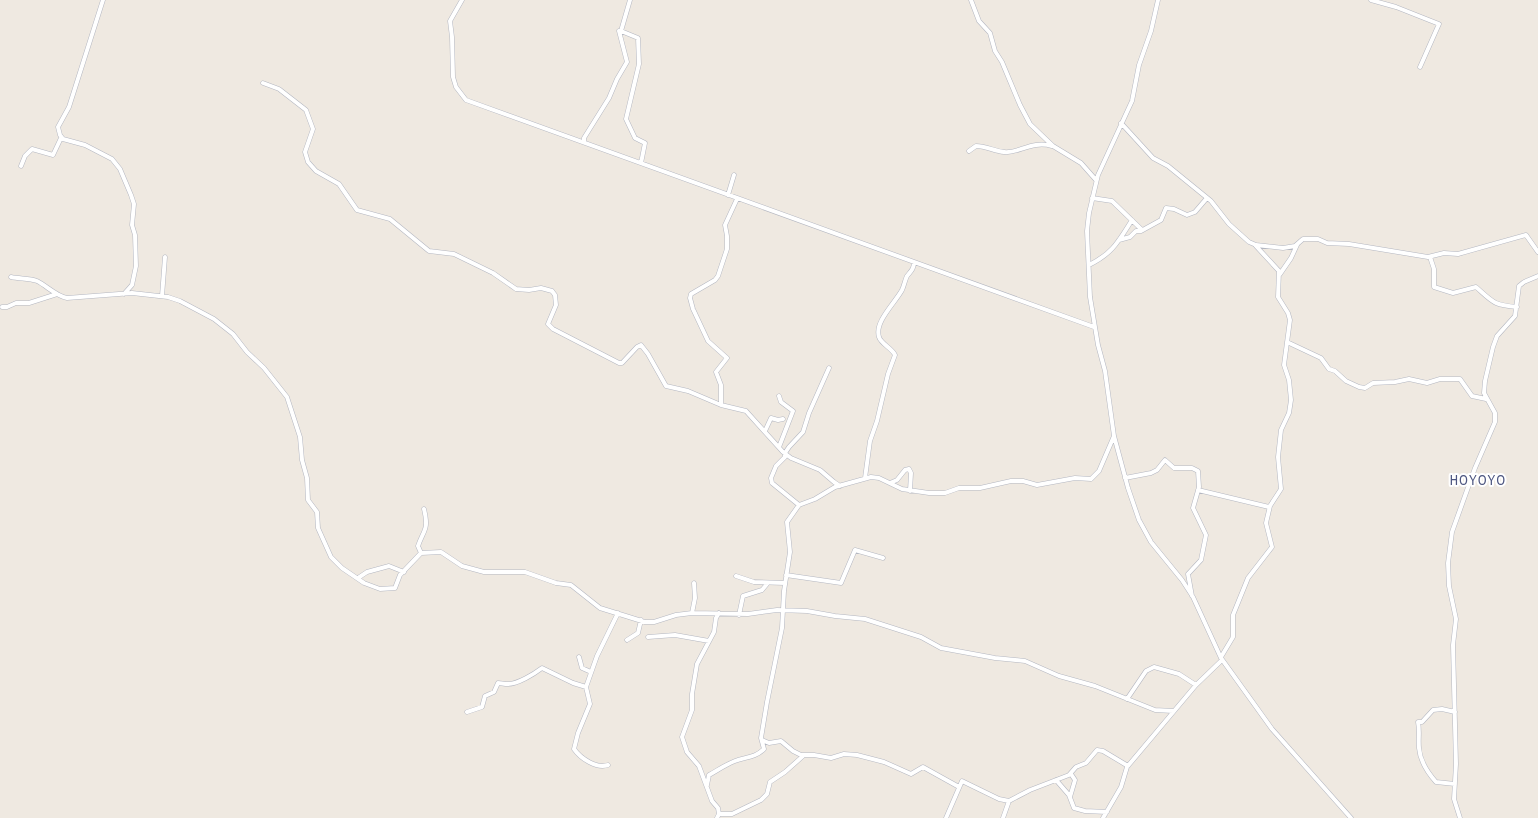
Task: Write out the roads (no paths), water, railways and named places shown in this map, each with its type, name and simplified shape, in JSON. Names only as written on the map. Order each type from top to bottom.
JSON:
[{"type":"street","points":[[21,166],[25,156],[32,150],[53,155],[61,138],[59,125],[68,111],[103,0]]},
{"type":"street","points":[[462,0],[450,21],[453,77],[456,87],[464,98],[737,199],[1094,327]]},
{"type":"street","points":[[630,0],[621,31],[638,38],[640,60],[626,119],[635,138],[645,143],[641,163]]},
{"type":"street","points":[[971,0],[979,21],[990,33],[995,51],[1002,62],[1026,119],[1034,129],[1053,146],[1081,163],[1096,180]]},
{"type":"street","points":[[1158,0],[1151,30],[1139,65],[1134,93],[1096,180],[1087,231],[1090,297],[1094,327],[1105,371],[1114,436],[1136,513],[1151,542],[1182,580],[1193,597],[1222,659],[1272,729],[1351,818]]},
{"type":"street","points":[[1371,0],[1396,7],[1439,24],[1420,67]]},
{"type":"street","points":[[584,142],[584,138],[609,98],[617,79],[627,62],[618,31]]},
{"type":"street","points":[[263,83],[279,89],[306,110],[313,129],[305,152],[308,162],[316,171],[339,184],[357,210],[390,219],[429,251],[454,254],[493,273],[512,287],[529,290],[541,288],[552,291],[556,295],[556,305],[548,324],[553,329],[619,363],[622,363],[637,346],[640,345],[648,354],[666,386],[688,390],[721,405],[746,411],[785,453],[792,458],[820,470],[840,486]]},
{"type":"street","points":[[1121,123],[1153,158],[1168,166],[1207,198],[1229,224],[1249,242],[1256,245],[1283,248],[1296,245]]},
{"type":"street","points":[[61,138],[85,145],[112,159],[120,169],[132,195],[134,204],[132,225],[135,235],[136,266],[132,285],[124,294]]},
{"type":"street","points":[[969,151],[976,146],[1005,152],[1027,146],[1044,144],[1053,146]]},
{"type":"street","points":[[728,195],[734,175]]},
{"type":"street","points":[[1091,175],[1098,175]]},
{"type":"street","points":[[1092,198],[1112,201],[1142,230]]},
{"type":"street","points":[[1119,240],[1130,237],[1136,231],[1142,230],[1160,220],[1166,208],[1174,209],[1187,216],[1194,212],[1207,198]]},
{"type":"street","points":[[721,405],[721,385],[716,372],[727,358],[708,340],[693,309],[690,298],[692,294],[715,280],[718,276],[727,248],[726,223],[737,199]]},
{"type":"street","points":[[1089,265],[1109,253],[1132,220]]},
{"type":"street","points":[[1103,818],[1121,787],[1128,766],[1173,711],[1222,659],[1233,637],[1233,616],[1248,578],[1272,546],[1272,541],[1266,526],[1269,507],[1281,489],[1278,457],[1281,430],[1290,409],[1290,383],[1284,365],[1290,320],[1288,313],[1278,297],[1280,274],[1290,260],[1296,245],[1303,239],[1318,239],[1327,244],[1349,244],[1395,253],[1430,257],[1444,253],[1458,254],[1525,235],[1528,236],[1538,252]]},
{"type":"street","points":[[1256,245],[1271,261],[1280,274]]},
{"type":"street","points":[[162,296],[165,257]]},
{"type":"street","points":[[1430,257],[1434,269],[1434,287],[1453,293],[1476,287],[1485,297],[1497,305],[1517,307]]},
{"type":"street","points":[[865,478],[870,441],[877,422],[888,374],[895,356],[880,340],[878,336],[879,327],[883,316],[901,291],[907,276],[912,272],[914,262]]},
{"type":"street","points":[[1460,818],[1454,799],[1455,712],[1453,645],[1456,619],[1449,586],[1448,558],[1452,532],[1475,468],[1495,422],[1495,413],[1486,399],[1484,388],[1492,347],[1497,336],[1515,316],[1519,286],[1524,282],[1538,276]]},
{"type":"street","points":[[11,277],[31,279],[67,298],[124,294],[162,296],[180,301],[214,319],[233,334],[247,352],[264,368],[284,393],[300,437],[302,460],[307,478],[307,495],[310,504],[318,514],[317,524],[320,534],[331,557],[342,568],[380,589],[390,590],[395,588],[404,572],[421,553],[441,552],[462,566],[484,572],[525,572],[556,583],[571,585],[600,608],[650,622],[676,615],[692,613],[739,615],[784,610],[807,611],[872,621],[921,637],[944,649],[1030,662],[1059,676],[1095,686],[1155,710],[1173,711]]},
{"type":"street","points":[[2,307],[7,307],[16,303],[29,303],[57,294]]},
{"type":"street","points":[[1287,342],[1321,358],[1328,368],[1335,371],[1354,386],[1365,388],[1373,383],[1395,382],[1409,379],[1427,383],[1440,379],[1457,378],[1460,379],[1469,393],[1476,398],[1486,399]]},
{"type":"street","points":[[799,505],[770,480],[774,470],[785,457],[785,453],[803,432],[809,413],[829,368]]},
{"type":"street","points":[[779,396],[781,402],[793,411],[779,447]]},
{"type":"street","points":[[765,432],[770,418],[778,420],[783,419]]},
{"type":"street","points":[[707,785],[709,775],[721,767],[737,760],[749,758],[763,751],[764,747],[762,740],[767,702],[782,628],[784,610],[785,583],[790,552],[788,522],[799,505],[840,486],[865,478],[879,478],[910,491],[923,493],[945,493],[959,488],[988,487],[1011,481],[1024,481],[1037,485],[1076,478],[1091,479],[1100,471],[1114,436]]},
{"type":"street","points":[[1125,478],[1151,473],[1166,460],[1174,468],[1197,469],[1198,490],[1193,508],[1206,535],[1201,560],[1188,574],[1193,597]]},
{"type":"street","points":[[890,483],[897,480],[905,470],[909,469],[911,472],[910,491]]},
{"type":"street","points":[[1198,490],[1269,507]]},
{"type":"street","points":[[421,553],[418,546],[426,531],[424,509]]},
{"type":"street","points":[[786,575],[842,583],[855,550],[883,558]]},
{"type":"street","points":[[358,578],[366,572],[388,566],[404,572]]},
{"type":"street","points":[[736,576],[754,582],[767,584],[785,583]]},
{"type":"street","points":[[692,613],[695,598],[694,583]]},
{"type":"street","points":[[739,615],[744,596],[754,591],[762,590],[767,584]]},
{"type":"street","points":[[608,765],[603,767],[592,763],[574,750],[578,733],[590,704],[586,687],[597,656],[618,613]]},
{"type":"street","points":[[719,613],[716,618],[714,632],[697,666],[692,694],[692,710],[682,737],[687,752],[699,766],[712,801],[718,808],[718,816],[732,814],[761,800],[767,794],[770,782],[804,756]]},
{"type":"street","points":[[627,640],[638,633],[641,620]]},
{"type":"street","points":[[648,637],[675,635],[709,641]]},
{"type":"street","points":[[579,657],[583,668],[591,672]]},
{"type":"street","points":[[1127,699],[1144,672],[1153,667],[1179,674],[1196,685]]},
{"type":"street","points":[[467,712],[481,708],[485,696],[494,692],[498,683],[509,684],[522,681],[528,676],[538,673],[542,668],[573,683],[586,687]]},
{"type":"street","points":[[1455,712],[1442,709],[1433,710],[1422,722],[1418,722],[1420,733],[1418,743],[1420,753],[1429,773],[1436,782],[1455,784]]},
{"type":"street","points":[[762,740],[769,742],[781,741],[793,751],[804,756],[814,755],[831,758],[844,754],[857,756],[884,762],[911,774],[923,767],[959,787]]},
{"type":"street","points":[[946,818],[961,782],[965,781],[999,799],[1009,801],[1030,790],[1071,774],[1076,767],[1086,763],[1097,750],[1103,751],[1128,766]]},
{"type":"street","points":[[1071,774],[1074,780],[1070,797],[1072,806],[1077,810],[1107,812]]},
{"type":"street","points":[[1056,780],[1070,797]]},
{"type":"street","points":[[1003,818],[1009,801]]},
{"type":"district","name":"HOYOYO","points":[[1478,480]]}]
